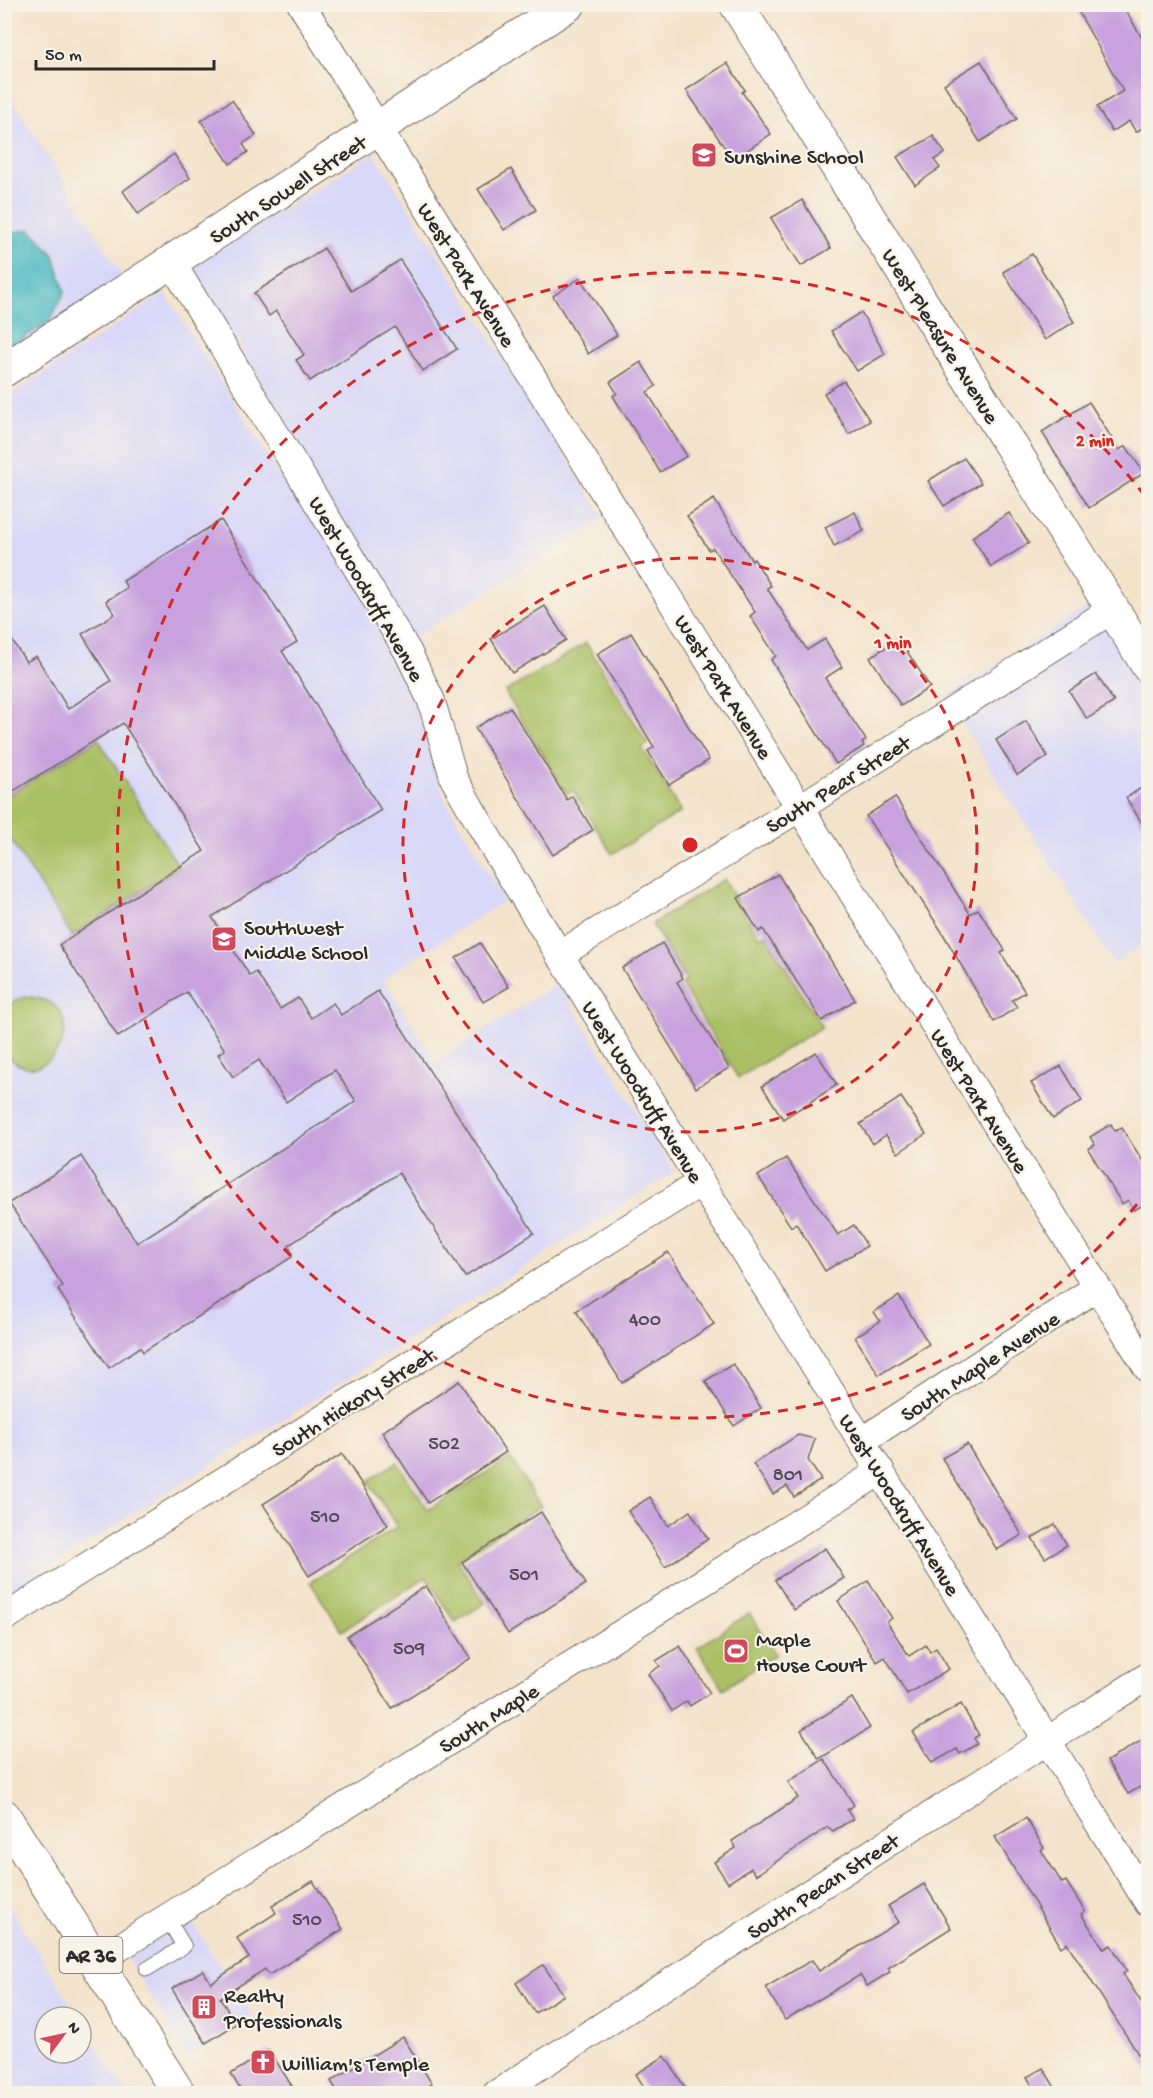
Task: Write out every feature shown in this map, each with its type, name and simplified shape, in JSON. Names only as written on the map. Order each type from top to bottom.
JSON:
[{"type":"street","name":"West Park Avenue","points":[[301,4],[801,807],[1096,1288],[1149,1369]]},
{"type":"street","name":"South Sowell Street","points":[[4,370],[569,4]]},
{"type":"street","name":"West Pleasure Avenue","points":[[736,4],[1149,666]]},
{"type":"street","name":"West Woodruff Avenue","points":[[172,263],[408,652],[431,700],[454,778],[559,955],[1149,1903]]},
{"type":"street","name":"South Pear Street","points":[[559,955],[801,807],[1113,609]]},
{"type":"street","name":"South Hickory Street","points":[[4,1618],[700,1183]]},
{"type":"street","name":"South Maple Avenue","points":[[862,1441],[1096,1288]]},
{"type":"street","name":"South Maple","points":[[96,1962],[881,1472]]},
{"type":"street","name":"South Pecan Street","points":[[496,2094],[1149,1677]]},
{"type":"street","name":"AR 36","points":[[4,1816],[179,2094]]},
{"type":"lane","points":[[147,1969],[184,1946],[166,1918]]},
{"type":"shaded area","points":[[4,86],[126,282],[4,356]]},
{"type":"shaded area","name":"Southwest Middle School","points":[[374,153],[604,518],[391,651],[411,682],[445,800],[505,900],[383,979],[436,1062],[558,983],[674,1172],[5,1595],[5,398],[165,293],[281,477],[309,460],[191,266]]},
{"type":"shaded area","points":[[1091,605],[1148,697],[1148,940],[1114,963],[945,697]]},
{"type":"shaded area","points":[[4,1898],[71,2005],[33,2005],[33,2065],[93,2065],[93,2040],[126,2093],[5,2093]]},
{"type":"shaded area","points":[[190,1919],[253,2018],[188,2057],[127,1958]]},
{"type":"green space","points":[[586,643],[648,744],[642,748],[681,812],[612,854],[573,790],[567,794],[505,692]]},
{"type":"green space","points":[[98,739],[179,867],[72,936],[5,831],[5,797]]},
{"type":"green space","points":[[724,879],[759,937],[765,934],[822,1027],[738,1078],[681,984],[686,980],[652,924]]},
{"type":"green space","points":[[26,997],[49,1002],[61,1014],[64,1029],[60,1045],[50,1059],[37,1066],[21,1066],[5,1053],[5,1009],[16,1000]]},
{"type":"green space","points":[[510,1458],[541,1506],[457,1560],[485,1603],[455,1622],[426,1577],[342,1631],[310,1582],[397,1527],[368,1481],[397,1462],[428,1510]]},
{"type":"green space","name":"Maple House Court","points":[[749,1613],[776,1654],[723,1689],[697,1648]]},
{"type":"water","points":[[30,229],[54,255],[65,292],[49,322],[5,350],[5,234]]},
{"type":"building","points":[[1074,4],[1122,4],[1149,50],[1149,124],[1136,132],[1129,121],[1112,132],[1097,107],[1123,91]]},
{"type":"building","points":[[981,61],[1017,119],[980,142],[944,84]]},
{"type":"building","points":[[727,63],[745,90],[742,92],[771,134],[733,160],[686,90]]},
{"type":"building","points":[[232,100],[256,135],[243,144],[248,152],[230,164],[201,121]]},
{"type":"building","points":[[933,136],[945,153],[934,160],[940,168],[915,185],[897,157]]},
{"type":"building","points":[[174,154],[190,178],[138,214],[123,191]]},
{"type":"building","points":[[511,169],[536,210],[504,230],[478,189]]},
{"type":"building","points":[[802,200],[831,248],[801,266],[771,218]]},
{"type":"building","points":[[324,248],[351,291],[400,260],[457,349],[423,371],[395,327],[310,381],[296,360],[304,355],[276,311],[269,316],[254,293]]},
{"type":"building","points":[[1032,254],[1074,322],[1045,340],[1003,272]]},
{"type":"building","points":[[580,278],[617,335],[588,354],[553,296]]},
{"type":"building","points":[[861,312],[885,354],[857,371],[831,331]]},
{"type":"building","points":[[641,362],[656,386],[647,392],[687,456],[660,472],[613,396],[617,393],[610,382]]},
{"type":"building","points":[[844,381],[870,421],[849,434],[824,393]]},
{"type":"building","points":[[1089,402],[1119,450],[1126,446],[1144,473],[1089,508],[1042,432]]},
{"type":"building","points":[[964,458],[981,483],[944,506],[928,481]]},
{"type":"building","points":[[714,499],[752,561],[754,559],[771,586],[767,588],[807,650],[825,639],[842,667],[825,678],[866,740],[862,743],[864,746],[836,764],[771,660],[776,656],[750,616],[755,612],[713,548],[709,550],[687,516]]},
{"type":"building","points":[[855,512],[864,531],[834,546],[825,527]]},
{"type":"building","points":[[1009,513],[1029,543],[991,567],[972,537]]},
{"type":"building","points":[[221,520],[297,642],[282,651],[381,810],[212,917],[250,976],[256,972],[280,1009],[298,998],[311,1018],[333,1003],[341,1015],[378,991],[534,1233],[465,1277],[399,1173],[289,1245],[292,1257],[143,1352],[140,1347],[109,1368],[58,1290],[63,1286],[9,1203],[81,1156],[137,1243],[356,1101],[335,1070],[286,1102],[259,1060],[233,1077],[218,1054],[225,1050],[187,992],[118,1037],[59,945],[204,851],[123,723],[4,797],[4,628],[26,662],[36,656],[68,709],[111,681],[82,634],[115,614],[106,601],[127,588],[123,581]]},
{"type":"building","points":[[545,606],[566,640],[512,673],[491,639]]},
{"type":"building","points":[[631,633],[709,760],[669,785],[648,751],[654,747],[597,654]]},
{"type":"building","points":[[899,639],[930,687],[901,706],[870,657]]},
{"type":"building","points":[[1096,674],[1114,702],[1087,719],[1069,691]]},
{"type":"building","points":[[510,707],[567,800],[572,796],[593,830],[553,855],[475,728]]},
{"type":"building","points":[[1026,721],[1048,757],[1017,775],[996,740]]},
{"type":"building","points":[[1149,783],[1149,834],[1126,798]]},
{"type":"building","points":[[895,797],[970,914],[978,909],[1005,950],[1001,953],[1025,992],[1012,1000],[1017,1007],[994,1022],[942,932],[866,816]]},
{"type":"building","points":[[778,874],[855,1000],[822,1021],[763,929],[759,932],[738,898]]},
{"type":"building","points":[[480,943],[509,987],[483,1002],[456,958]]},
{"type":"building","points":[[662,943],[683,978],[677,982],[729,1068],[696,1088],[622,968]]},
{"type":"building","points":[[816,1052],[837,1085],[783,1119],[762,1086]]},
{"type":"building","points":[[1061,1066],[1082,1101],[1053,1119],[1031,1083]]},
{"type":"building","points":[[901,1097],[926,1134],[898,1153],[886,1135],[873,1144],[860,1124]]},
{"type":"building","points":[[1111,1124],[1115,1131],[1122,1128],[1149,1171],[1149,1202],[1134,1210],[1128,1200],[1122,1204],[1088,1149],[1095,1145],[1090,1137]]},
{"type":"building","points":[[786,1158],[838,1235],[854,1225],[867,1246],[825,1271],[796,1223],[791,1227],[758,1176]]},
{"type":"building","points":[[668,1252],[714,1324],[622,1383],[576,1311]]},
{"type":"building","points":[[899,1296],[929,1344],[879,1375],[855,1337],[880,1321],[874,1312]]},
{"type":"building","points":[[733,1364],[761,1408],[734,1426],[705,1381]]},
{"type":"building","points":[[459,1381],[506,1452],[428,1503],[382,1432]]},
{"type":"building","points":[[798,1435],[815,1439],[808,1460],[821,1480],[794,1497],[787,1486],[773,1494],[753,1464]]},
{"type":"building","points":[[967,1444],[1022,1535],[997,1550],[942,1458]]},
{"type":"building","points":[[342,1454],[388,1525],[309,1576],[263,1504]]},
{"type":"building","points":[[650,1497],[668,1526],[690,1511],[708,1539],[665,1567],[628,1511]]},
{"type":"building","points":[[541,1512],[586,1584],[508,1634],[462,1562]]},
{"type":"building","points":[[1055,1524],[1067,1545],[1045,1558],[1032,1538]]},
{"type":"building","points":[[825,1548],[844,1578],[794,1610],[775,1580]]},
{"type":"building","points":[[868,1581],[892,1618],[887,1622],[909,1656],[926,1645],[930,1652],[936,1648],[949,1669],[907,1694],[885,1657],[877,1662],[838,1601]]},
{"type":"building","points":[[426,1586],[471,1658],[392,1708],[347,1636]]},
{"type":"building","points":[[680,1646],[710,1693],[690,1706],[687,1701],[672,1711],[648,1674],[660,1666],[656,1661]]},
{"type":"building","points":[[852,1698],[870,1728],[819,1759],[801,1730]]},
{"type":"building","points":[[961,1704],[979,1735],[974,1738],[977,1744],[960,1754],[957,1749],[932,1763],[913,1732]]},
{"type":"building","points":[[1149,1736],[1149,1782],[1128,1794],[1107,1761]]},
{"type":"building","points":[[824,1759],[854,1805],[847,1810],[853,1819],[833,1831],[828,1827],[756,1875],[751,1868],[728,1883],[714,1862],[736,1848],[732,1841],[798,1798],[788,1782]]},
{"type":"building","points":[[1026,1818],[1044,1848],[1041,1850],[1062,1883],[1066,1881],[1085,1911],[1081,1914],[1104,1949],[1111,1945],[1127,1971],[1123,1974],[1149,2014],[1149,2071],[1067,1943],[1061,1947],[995,1837]]},
{"type":"building","points":[[313,1881],[343,1929],[269,1975],[265,1969],[220,1998],[236,2024],[206,2043],[172,1989],[203,1970],[211,1983],[249,1958],[237,1938],[276,1913],[272,1906]]},
{"type":"building","points":[[924,1884],[951,1928],[888,1968],[890,1972],[867,1986],[860,1975],[785,2020],[766,1987],[812,1960],[819,1971],[899,1922],[888,1906]]},
{"type":"building","points":[[543,1965],[564,1995],[535,2013],[516,1983]]},
{"type":"building","points":[[403,2037],[432,2084],[416,2094],[339,2094],[331,2081]]},
{"type":"building","name":"William's Temple","points":[[269,2050],[297,2094],[243,2094],[231,2074]]},
{"type":"building","points":[[665,2056],[689,2094],[648,2094],[636,2074]]},
{"type":"building","points":[[1043,2068],[1059,2094],[1037,2094],[1027,2077]]},
{"type":"place","name":"Sunshine School","points":[[704,155]]},
{"type":"place","name":"Southwest Middle School","points":[[224,939]]},
{"type":"place","name":"Maple House Court","points":[[736,1651]]},
{"type":"place","name":"Realty Professionals","points":[[204,2007]]},
{"type":"place","name":"William's Temple","points":[[263,2062]]}]
